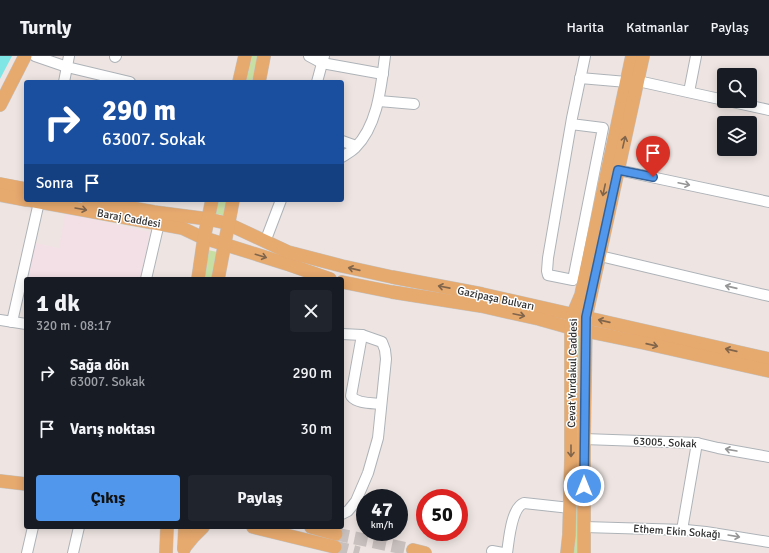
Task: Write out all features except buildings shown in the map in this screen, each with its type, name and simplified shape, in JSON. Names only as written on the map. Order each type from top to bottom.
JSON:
[{"type":"main road","points":[[0,105],[25,56]]},
{"type":"main road","points":[[240,80],[245,56]]},
{"type":"main road","points":[[259,80],[264,56]]},
{"type":"main road","name":"Cevat Yurdakul Caddesi","points":[[584,553],[586,317],[618,170],[633,81],[632,56]]},
{"type":"main road","name":"Cevat Yurdakul Caddesi","points":[[567,553],[572,459],[571,328],[573,314],[581,295],[633,81],[643,56]]},
{"type":"main road","points":[[0,184],[24,189]]},
{"type":"main road","name":"Baraj Caddesi","points":[[0,195],[24,199]]},
{"type":"main road","name":"Baraj Caddesi","points":[[42,202],[182,228],[204,238]]},
{"type":"main road","name":"Baraj Caddesi","points":[[111,202],[122,203],[161,213],[208,219],[228,224]]},
{"type":"main road","points":[[198,277],[212,202]]},
{"type":"main road","points":[[218,277],[233,202]]},
{"type":"main road","name":"Gazipaşa Bulvarı","points":[[228,224],[288,252],[482,300],[571,328],[614,336],[769,371]]},
{"type":"main road","points":[[204,238],[324,277]]},
{"type":"main road","name":"Gazipaşa Bulvarı","points":[[344,282],[392,292],[482,300],[573,314],[769,359]]},
{"type":"main road","points":[[585,362],[592,348],[596,344],[614,336]]},
{"type":"main road","points":[[0,481],[24,484]]},
{"type":"main road","points":[[166,553],[167,529]]},
{"type":"main road","points":[[184,551],[185,529]]},
{"type":"main road","points":[[184,551],[193,537],[201,529]]},
{"type":"main road","points":[[266,529],[336,540],[315,529]]},
{"type":"street","points":[[35,56],[67,67],[122,80]]},
{"type":"street","points":[[64,80],[69,56]]},
{"type":"street","points":[[309,56],[383,74]]},
{"type":"street","points":[[344,155],[356,146],[364,136],[374,116],[379,101],[385,56]]},
{"type":"street","points":[[571,124],[603,128],[572,280],[548,275],[547,271],[571,124],[585,56]]},
{"type":"street","points":[[689,92],[696,56]]},
{"type":"street","points":[[318,80],[323,60]]},
{"type":"street","points":[[580,78],[633,81],[717,98]]},
{"type":"street","points":[[379,101],[414,104]]},
{"type":"street","points":[[757,107],[769,110]]},
{"type":"street","points":[[344,142],[356,146]]},
{"type":"street","points":[[618,170],[769,202]]},
{"type":"street","points":[[12,322],[31,202]]},
{"type":"street","points":[[265,242],[280,202]]},
{"type":"street","points":[[146,277],[159,223]]},
{"type":"street","points":[[600,256],[769,296]]},
{"type":"street","points":[[0,322],[24,324]]},
{"type":"street","points":[[344,334],[362,335],[382,342],[386,359],[378,438],[368,473],[356,501],[348,511],[344,513]]},
{"type":"street","points":[[362,335],[351,396],[357,401],[381,404]]},
{"type":"street","name":"63005. Sokak","points":[[584,439],[697,443],[769,457]]},
{"type":"street","points":[[682,530],[697,443]]},
{"type":"street","points":[[507,553],[515,513],[520,504],[524,503],[570,508]]},
{"type":"street","name":"Ethem Ekin Sokağı","points":[[584,527],[682,530],[706,532],[769,542]]},
{"type":"street","points":[[28,553],[33,529]]},
{"type":"street","points":[[73,553],[79,529]]},
{"type":"street","points":[[492,551],[503,553]]},
{"type":"shaded area","points":[[65,213],[150,232],[140,277],[28,277],[35,243],[59,248]]},
{"type":"green space","points":[[252,56],[258,56],[252,80],[246,80]]},
{"type":"green space","points":[[217,202],[227,202],[224,216],[214,214]]},
{"type":"green space","points":[[208,250],[217,252],[212,277],[204,277]]},
{"type":"green space","points":[[580,337],[579,553],[572,553],[577,338]]},
{"type":"water","points":[[0,56],[12,56],[0,79]]},
{"type":"tunnel","points":[[336,534],[413,550]]},
{"type":"tunnel","points":[[335,547],[359,553]]},
{"type":"route","points":[[584,486],[586,317],[618,170],[653,177]]}]
